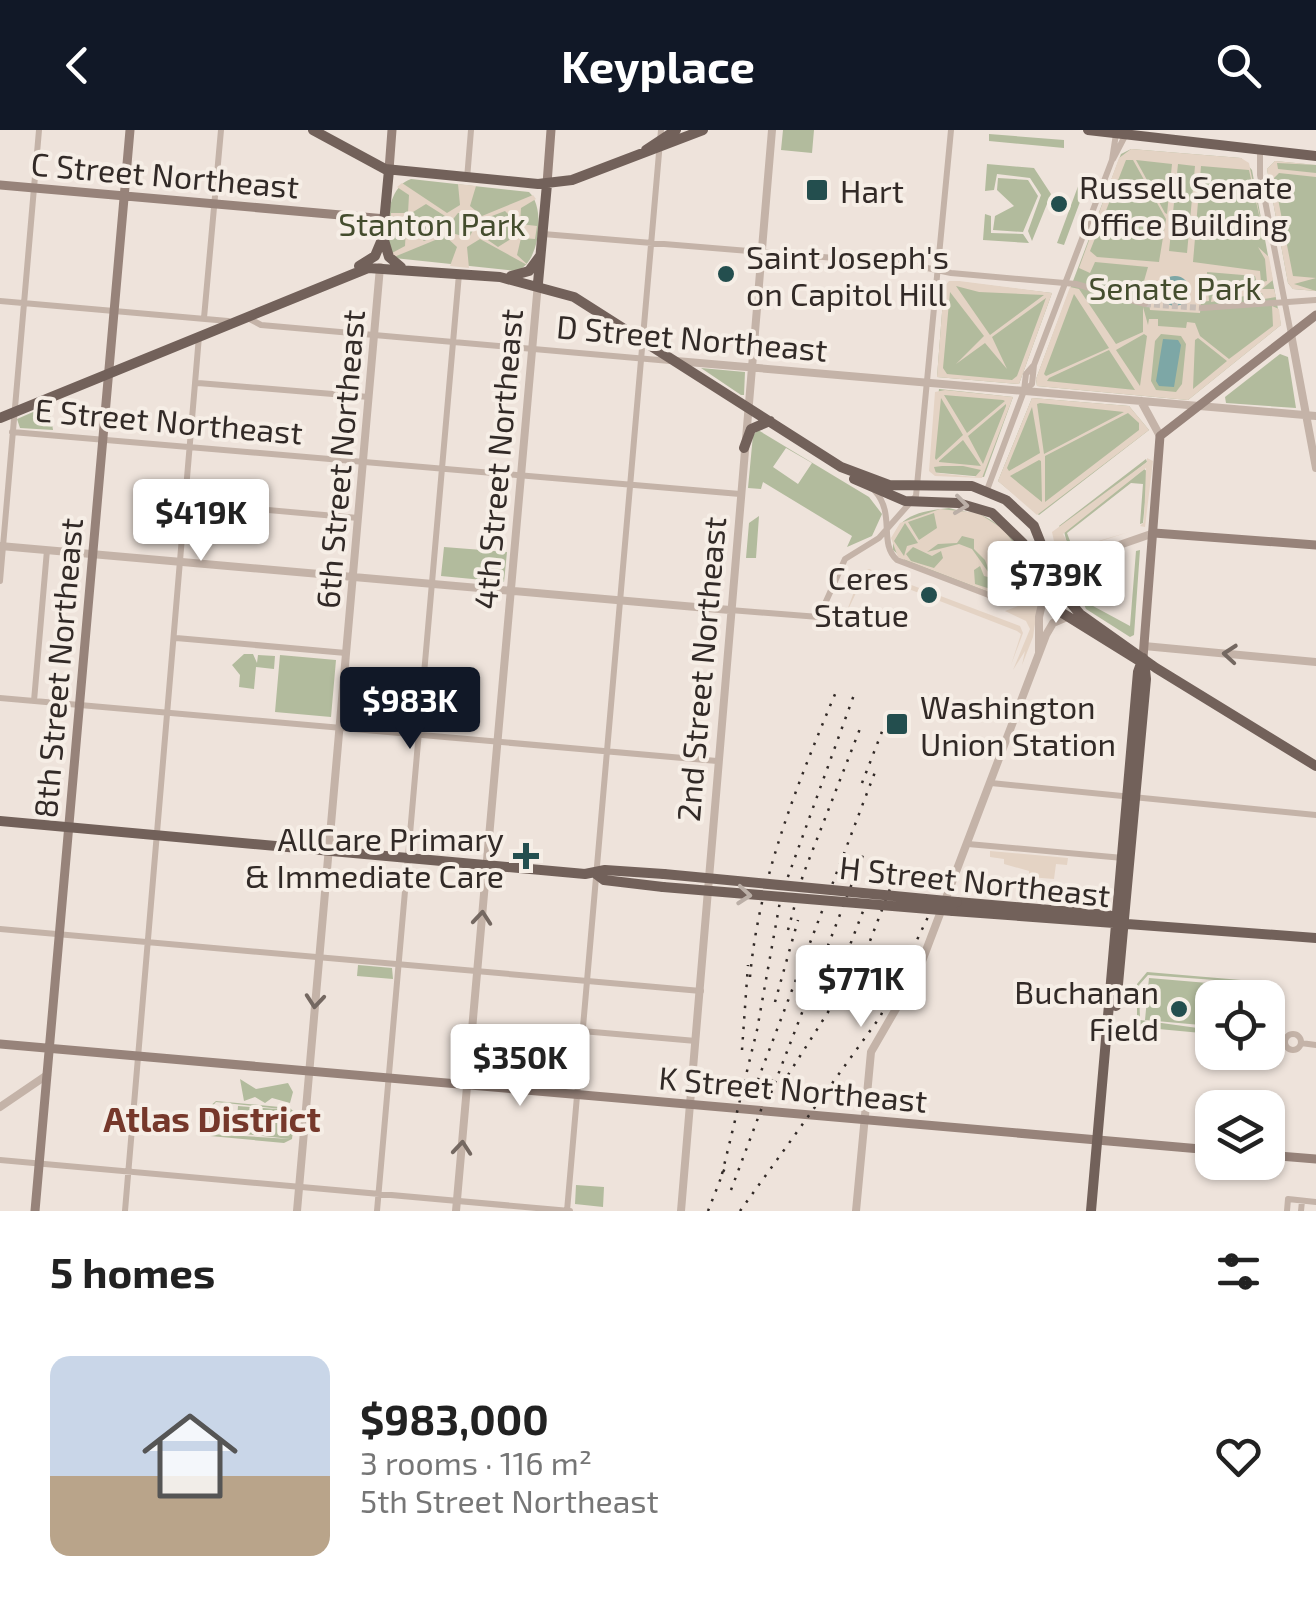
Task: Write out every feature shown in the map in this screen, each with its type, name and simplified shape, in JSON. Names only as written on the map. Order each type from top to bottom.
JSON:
[{"type":"main road","name":"8th Street Northeast","points":[[35,1211],[130,130]]},
{"type":"main road","points":[[313,130],[389,180],[422,175]]},
{"type":"main road","name":"6th Street Northeast","points":[[380,267],[392,130]]},
{"type":"main road","name":"4th Street Northeast","points":[[538,284],[551,130]]},
{"type":"main road","points":[[389,180],[422,175],[547,184],[572,180],[646,150],[676,130]]},
{"type":"main road","points":[[660,139],[702,130]]},
{"type":"main road","points":[[1088,130],[1316,156]]},
{"type":"main road","points":[[544,214],[553,195],[572,180]]},
{"type":"main road","points":[[509,182],[534,192],[544,214]]},
{"type":"main road","name":"C Street Northeast","points":[[0,185],[386,219]]},
{"type":"main road","points":[[382,237],[390,257],[402,268]]},
{"type":"main road","points":[[0,418],[363,265],[375,256],[382,237]]},
{"type":"main road","points":[[500,277],[527,272],[540,261],[574,296],[874,490],[913,502],[980,508],[1016,535],[1030,554],[1043,588],[1066,617],[1146,660]]},
{"type":"main road","points":[[199,336],[228,321],[380,267],[500,277],[574,296]]},
{"type":"main road","points":[[1094,1211],[1146,660],[1160,436],[1316,315]]},
{"type":"main road","points":[[744,448],[751,428],[770,421]]},
{"type":"main road","points":[[841,467],[882,483],[958,484],[987,490],[1017,509],[1038,533],[1050,569],[1075,610],[1146,660],[1316,766]]},
{"type":"main road","points":[[1154,533],[1316,545]]},
{"type":"main road","points":[[1030,554],[1050,569]]},
{"type":"main road","points":[[1296,757],[1316,776]]},
{"type":"main road","name":"H Street Northeast","points":[[0,822],[596,874],[605,870],[664,874],[955,906],[1316,938]]},
{"type":"main road","name":"H Street Northeast","points":[[596,874],[604,880],[663,887],[955,906]]},
{"type":"main road","name":"K Street Northeast","points":[[0,1044],[1195,1148]]},
{"type":"main road","points":[[1285,1156],[1316,1159]]},
{"type":"street","points":[[0,582],[40,130]]},
{"type":"street","points":[[204,318],[221,130]]},
{"type":"street","points":[[467,179],[472,130]]},
{"type":"street","name":"2nd Street Northeast","points":[[681,1211],[772,130]]},
{"type":"street","points":[[2,546],[819,617],[844,558],[888,531],[913,502],[919,486],[952,130]]},
{"type":"street","points":[[987,490],[1024,392],[1032,384],[1034,366],[1121,134]]},
{"type":"street","points":[[0,1160],[568,1211],[660,139]]},
{"type":"street","points":[[1260,152],[1284,300],[1311,416],[1316,468]]},
{"type":"street","points":[[542,234],[1064,282],[1145,304]]},
{"type":"street","name":"6th Street Northeast","points":[[297,1211],[380,267]]},
{"type":"street","points":[[376,1211],[459,273]]},
{"type":"street","name":"4th Street Northeast","points":[[456,1211],[538,284]]},
{"type":"street","points":[[0,300],[228,321]]},
{"type":"street","points":[[1202,308],[1316,300]]},
{"type":"street","name":"D Street Northeast","points":[[245,316],[261,325],[1311,416]]},
{"type":"street","points":[[125,1211],[193,446],[199,336]]},
{"type":"street","points":[[198,382],[369,398]]},
{"type":"street","points":[[1141,402],[1160,436]]},
{"type":"street","name":"E Street Northeast","points":[[12,432],[740,494]]},
{"type":"street","points":[[874,490],[888,510],[888,542],[898,560],[1007,602],[1019,602],[1043,588]]},
{"type":"street","points":[[188,503],[358,518]]},
{"type":"street","points":[[1016,535],[1038,533]]},
{"type":"street","points":[[1038,657],[1043,588],[1050,569],[1154,533]]},
{"type":"street","points":[[34,701],[47,550]]},
{"type":"street","points":[[856,1211],[872,1046],[912,984],[1038,657],[1052,624],[1066,617]]},
{"type":"street","points":[[176,638],[346,654]]},
{"type":"street","points":[[1146,660],[1316,662]]},
{"type":"street","points":[[0,698],[717,761]]},
{"type":"street","points":[[1296,757],[1316,756]]},
{"type":"street","points":[[992,783],[1314,812]]},
{"type":"street","points":[[968,844],[1126,858]]},
{"type":"street","points":[[0,929],[702,991]]},
{"type":"street","points":[[582,1031],[698,1041]]},
{"type":"street","points":[[1302,1043],[1316,1045]]},
{"type":"street","points":[[0,1107],[47,1075]]},
{"type":"street","points":[[1287,1211],[1288,1199],[1316,1202]]},
{"type":"street","points":[[1301,1211],[1302,1201]]},
{"type":"green space","points":[[783,130],[814,130],[812,153],[781,150]]},
{"type":"green space","points":[[989,134],[1064,140],[1064,148],[989,141]]},
{"type":"green space","name":"Senate Park","points":[[1131,149],[1241,158],[1252,170],[1281,325],[1188,400],[1037,386],[1036,379],[1121,154]]},
{"type":"green space","points":[[1275,161],[1316,165],[1316,291],[1293,289],[1288,283],[1267,169]]},
{"type":"green space","points":[[987,164],[1034,168],[1051,194],[1032,241],[1028,231],[1041,195],[1030,178],[997,174],[994,190],[985,191]]},
{"type":"green space","points":[[998,178],[1028,180],[1038,196],[1023,232],[993,230],[995,216],[1014,206],[997,190]]},
{"type":"green space","name":"Stanton Park","points":[[411,179],[529,192],[539,222],[531,258],[516,271],[394,258],[388,238],[391,202],[402,184]]},
{"type":"green space","points":[[1080,181],[1087,183],[1064,245],[1057,243]]},
{"type":"green space","points":[[985,214],[991,216],[991,233],[1023,234],[1029,243],[983,240]]},
{"type":"green space","points":[[953,281],[1052,293],[1019,384],[937,377],[944,287]]},
{"type":"green space","points":[[1280,354],[1288,357],[1296,408],[1226,403],[1225,397]]},
{"type":"green space","points":[[701,368],[745,372],[744,395],[741,395]]},
{"type":"green space","points":[[939,389],[1013,397],[984,477],[930,472]]},
{"type":"green space","points":[[1032,398],[1129,406],[1149,430],[1039,515],[998,481]]},
{"type":"green space","points":[[49,405],[53,430],[20,428],[17,419]]},
{"type":"green space","points":[[758,430],[869,497],[882,514],[872,536],[847,547],[852,536],[763,482],[761,489],[748,488],[753,435]],"holes":[[[786,448],[812,463],[798,484],[773,467]]]},
{"type":"green space","points":[[1146,459],[1147,462],[1061,529],[1059,526]]},
{"type":"green space","points":[[1144,469],[1148,472],[1143,523],[1140,524],[1143,484],[1131,483],[1067,533],[1073,549],[1068,548],[1064,531]]},
{"type":"green space","points":[[949,508],[981,515],[1009,536],[1028,569],[1027,590],[1007,599],[907,562],[893,550],[897,530],[909,517]]},
{"type":"green space","points":[[759,516],[756,558],[746,558],[749,523]]},
{"type":"green space","points":[[444,547],[507,552],[504,582],[441,576]]},
{"type":"green space","points":[[1140,550],[1134,635],[1130,637],[1086,609],[1082,600],[1130,626],[1136,551]]},
{"type":"green space","points":[[1086,568],[1082,600],[1074,582]]},
{"type":"green space","points":[[244,654],[253,654],[257,663],[258,655],[275,656],[274,669],[256,667],[254,689],[239,687],[240,675],[232,665]]},
{"type":"green space","points":[[280,655],[336,660],[331,717],[275,712]]},
{"type":"green space","points":[[358,965],[392,968],[393,979],[357,976]]},
{"type":"green space","points":[[1147,972],[1241,980],[1148,975],[1139,985],[1140,1020],[1195,1028],[1195,1032],[1137,1027],[1137,984]]},
{"type":"green space","name":"Buchanan Field","points":[[1149,978],[1195,982],[1195,1024],[1145,1020]]},
{"type":"green space","points":[[240,1079],[256,1089],[288,1083],[293,1092],[290,1103],[272,1098],[265,1103],[255,1097],[244,1101]]},
{"type":"green space","points":[[216,1101],[290,1108],[295,1113],[292,1139],[284,1143],[210,1136],[209,1107]],"holes":[[[216,1102],[290,1110],[238,1106],[236,1133],[290,1139],[211,1134],[223,1132],[225,1110],[210,1109]]]},
{"type":"green space","points":[[576,1185],[604,1187],[603,1207],[575,1204]]},
{"type":"shaded area","points":[[1131,149],[1241,158],[1249,163],[1265,242],[1249,170],[1201,166],[1193,262],[1260,271],[1261,282],[1267,281],[1265,259],[1258,247],[1269,257],[1273,280],[1262,289],[1274,289],[1276,297],[1264,299],[1262,293],[1211,302],[1212,296],[1258,288],[1255,276],[1207,272],[1209,301],[1201,302],[1200,313],[1150,310],[1148,297],[1140,295],[1148,267],[1095,262],[1090,273],[1079,268],[1119,158]],"holes":[[[1126,160],[1133,160],[1166,219],[1159,262],[1097,257],[1090,251]],[[1136,160],[1172,164],[1165,213]],[[1178,164],[1195,166],[1187,253],[1169,251]],[[1176,277],[1191,291],[1184,302],[1173,305],[1160,293],[1165,280]]]},
{"type":"shaded area","points":[[1275,161],[1316,165],[1277,163],[1278,169],[1316,173],[1316,177],[1279,173],[1274,178],[1293,276],[1316,278],[1294,284],[1316,291],[1293,289],[1288,283],[1267,169]]},
{"type":"shaded area","points":[[402,183],[447,213],[460,205],[458,184],[476,186],[470,206],[482,216],[533,195],[536,199],[521,208],[520,224],[537,226],[535,239],[521,238],[517,255],[529,266],[480,239],[467,247],[469,268],[450,266],[457,247],[445,236],[394,257],[392,253],[405,246],[406,228],[390,227],[391,213],[408,213],[409,195],[397,187]],"holes":[[[426,204],[445,216],[443,233],[424,241],[412,231],[409,221],[413,212]],[[505,211],[515,221],[517,235],[498,247],[482,236],[484,219]],[[458,213],[467,213],[477,222],[469,238],[452,233],[450,223]]]},
{"type":"shaded area","points":[[949,281],[1052,293],[1019,384],[937,377],[944,287]],"holes":[[[956,286],[979,292],[1044,295],[990,335]],[[950,292],[984,336],[956,364],[985,343],[1007,369],[992,337],[1046,298],[1017,376],[1012,380],[947,374],[943,368]]]},
{"type":"shaded area","points":[[1070,287],[1079,289],[1116,344],[1143,332],[1143,307],[1148,325],[1149,319],[1158,319],[1158,326],[1186,328],[1187,322],[1195,323],[1200,336],[1229,359],[1273,326],[1272,306],[1279,309],[1281,325],[1188,400],[1037,386],[1036,379]],"holes":[[[1074,294],[1109,348],[1044,374]],[[1144,334],[1147,336],[1140,386],[1116,350]],[[1161,334],[1181,336],[1186,344],[1182,384],[1176,392],[1156,390],[1151,381],[1155,341]],[[1198,338],[1227,361],[1193,389],[1195,340]],[[1109,350],[1135,390],[1047,381]]]},
{"type":"shaded area","points":[[935,392],[1013,397],[982,478],[935,476],[929,471]],"holes":[[[944,395],[1005,401],[967,433]],[[941,398],[963,435],[935,458]],[[1006,404],[983,464],[968,436]],[[963,440],[981,466],[939,462]],[[942,466],[981,470],[975,477],[936,473],[934,467]]]},
{"type":"shaded area","points":[[1032,398],[1129,406],[1149,430],[1037,515],[998,481]],"holes":[[[1037,404],[1124,412],[1044,454]],[[1032,407],[1040,453],[1009,471]],[[1128,413],[1139,423],[1139,430],[1045,502],[1045,456]],[[1041,461],[1042,502],[1010,476]]]},
{"type":"shaded area","points":[[1147,458],[1153,461],[1145,527],[1140,526],[1144,522],[1146,468],[1063,534],[1071,549],[1129,532],[1057,555],[1052,532],[1147,462]]},
{"type":"shaded area","points":[[940,509],[978,513],[1003,529],[1027,561],[1031,575],[1027,590],[1007,599],[898,557],[891,538],[900,523]],"holes":[[[934,513],[937,528],[919,540],[908,522]],[[905,523],[918,543],[907,546],[904,556],[894,541]],[[962,536],[974,539],[974,549],[985,560],[991,576],[972,549],[959,544],[927,552],[938,544],[957,543]],[[1011,543],[1025,567],[1004,572],[999,551]],[[913,547],[932,556],[941,551],[943,558],[934,568],[911,561],[906,554]],[[980,566],[984,576],[1004,581],[1003,593],[975,584],[974,570]],[[1026,570],[1026,587],[1006,595],[1009,584],[1003,574]]]},
{"type":"shaded area","points":[[869,569],[1020,626],[1023,633],[1011,665],[1021,634],[1017,631],[870,574],[865,574],[845,616],[861,573]]},
{"type":"shaded area","points":[[1039,598],[1033,637],[1022,665],[1025,651],[1013,670],[1030,629],[1026,621],[1005,611]]},
{"type":"shaded area","points":[[990,851],[1068,858],[1067,865],[1056,864],[1054,879],[1029,877],[1029,871],[990,857]]},
{"type":"water","points":[[1175,276],[1189,285],[1190,291],[1181,305],[1175,306],[1161,297],[1160,291],[1169,277]]},
{"type":"water","points":[[1163,339],[1178,340],[1181,345],[1174,387],[1159,386],[1156,381]]},
{"type":"tunnel","points":[[1145,304],[1202,308]]},
{"type":"railway","points":[[750,977],[772,865],[795,793],[838,687]]},
{"type":"railway","points":[[722,1174],[757,1030],[781,896],[855,692]]},
{"type":"railway","points":[[788,930],[803,875],[861,726]]},
{"type":"railway","points":[[862,783],[883,729]]},
{"type":"railway","points":[[754,1090],[875,772]]},
{"type":"railway","points":[[771,1093],[863,855]]},
{"type":"railway","points":[[821,999],[850,945],[882,862]]},
{"type":"railway","points":[[788,1075],[865,954],[898,868]]},
{"type":"railway","points":[[740,1211],[880,1017],[928,917]]},
{"type":"railway","points":[[775,1002],[798,920]]},
{"type":"railway","points":[[742,1050],[748,965]]},
{"type":"railway","points":[[731,1190],[773,1078]]},
{"type":"railway","points":[[708,1211],[726,1165]]},
{"type":"place","name":"Hart","points":[[817,190]]},
{"type":"place","name":"Russell Senate Office Building","points":[[1059,204]]},
{"type":"place","name":"Saint Joseph's on Capitol Hill","points":[[726,274]]},
{"type":"place","name":"Ceres Statue","points":[[929,595]]},
{"type":"place","name":"Washington Union Station","points":[[897,724]]},
{"type":"place","name":"AllCare Primary & Immediate Care","points":[[526,856]]},
{"type":"place","name":"Buchanan Field","points":[[1179,1009]]},
{"type":"district","name":"Atlas District","points":[[212,1118]]}]
